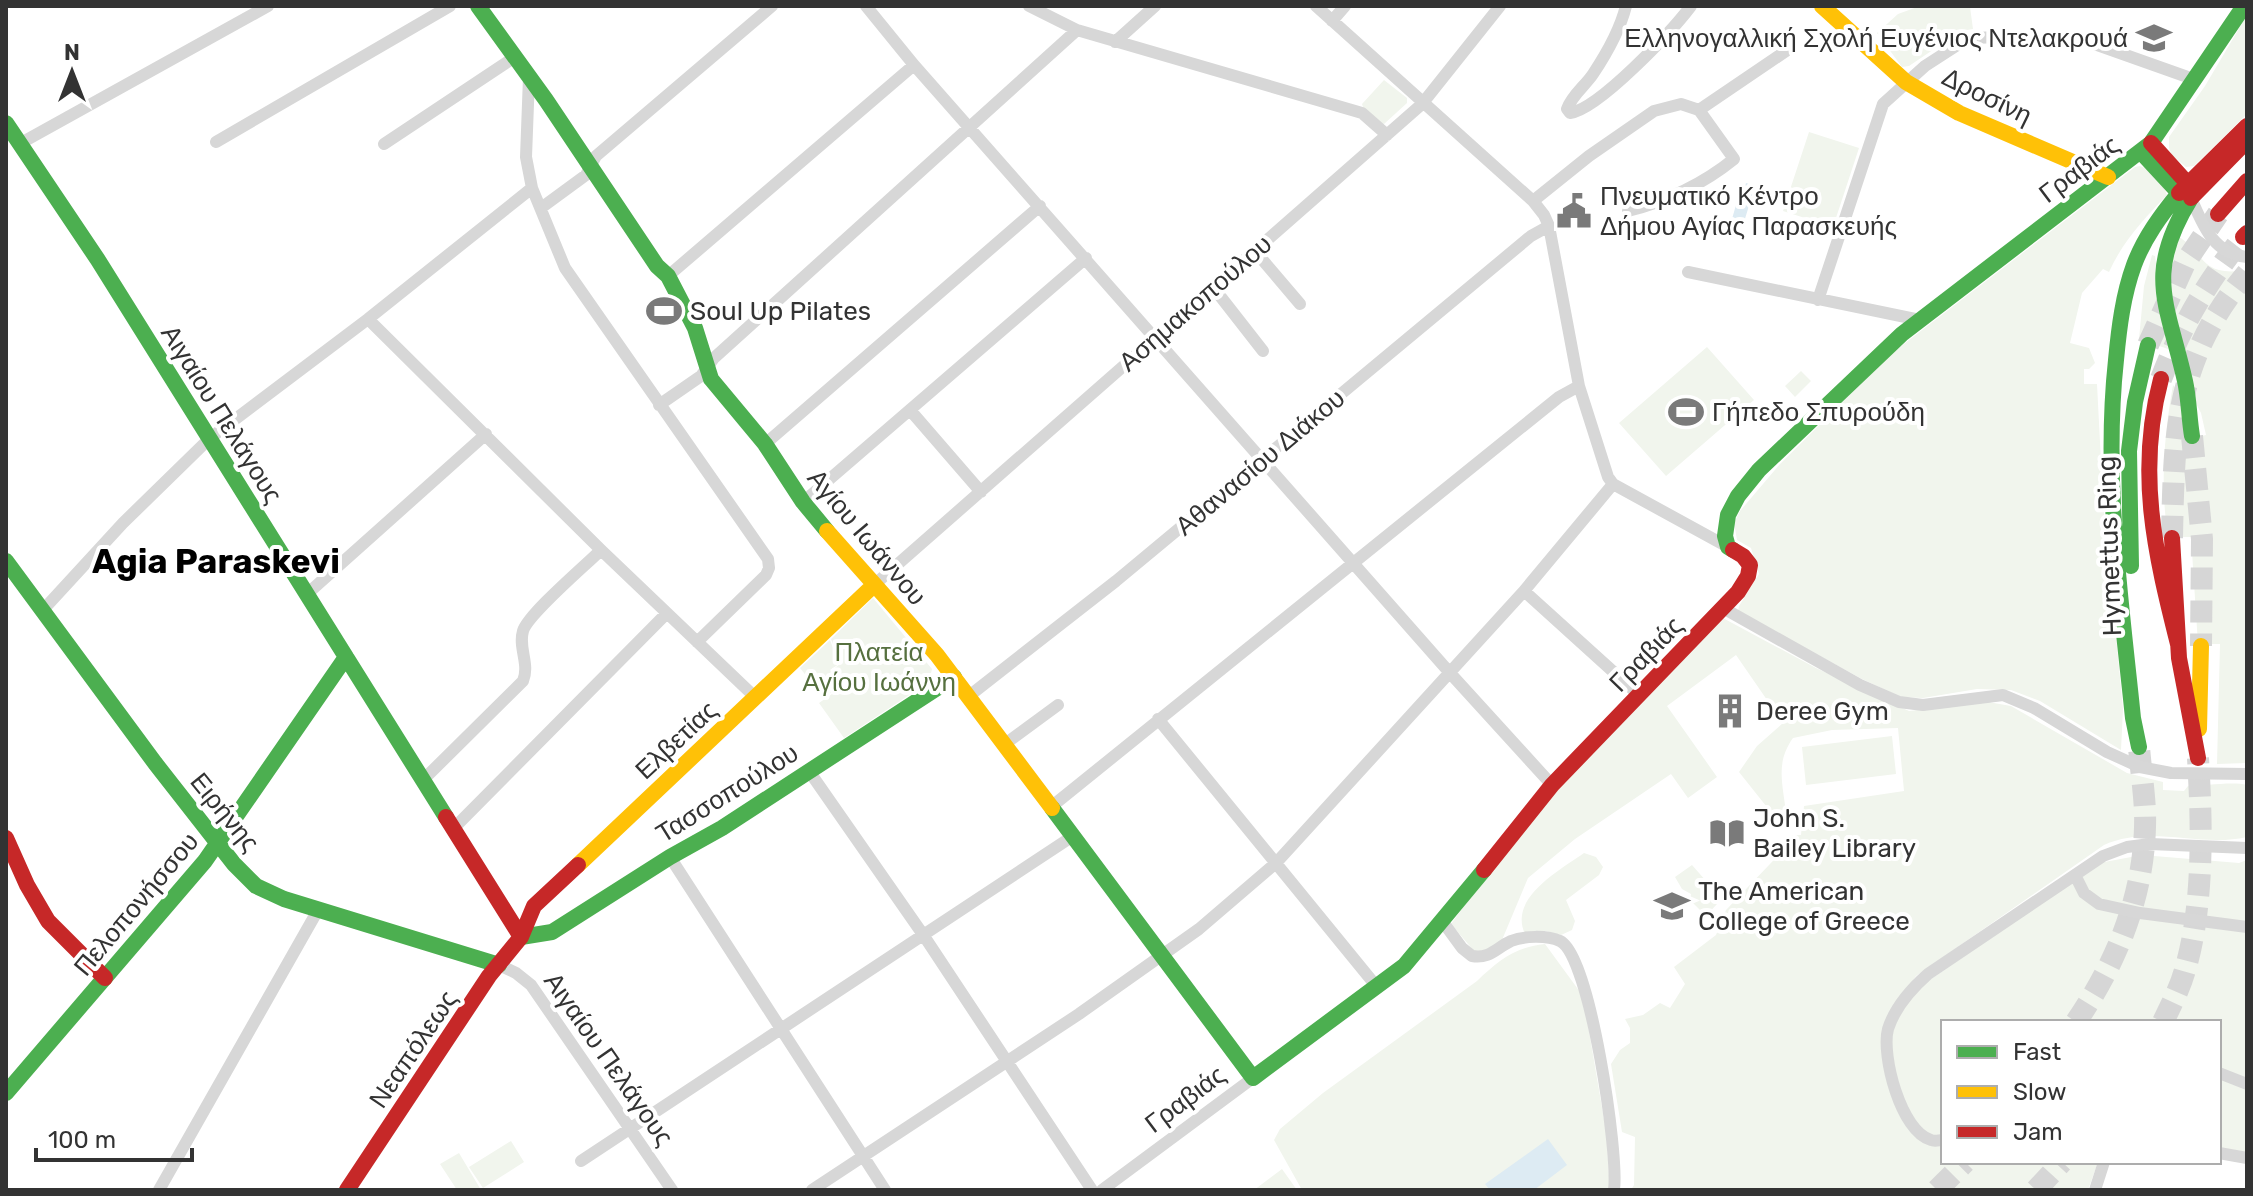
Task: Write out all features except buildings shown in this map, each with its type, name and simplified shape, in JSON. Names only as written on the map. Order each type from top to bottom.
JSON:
[{"type":"main road","name":"Αγίου Ιωάννου","points":[[478,6],[657,266],[668,276],[695,328],[711,379],[765,444],[803,502],[969,696],[1253,1078]]},
{"type":"main road","name":"Δροσίνη","points":[[1822,6],[1906,82],[1959,113],[2108,177]]},
{"type":"main road","name":"Γραβιάς","points":[[1253,1078],[1404,966],[1552,785],[1745,582],[1751,568],[1747,557],[1728,547],[1724,537],[1725,520],[1739,495],[1759,470],[1872,361],[1920,320],[2146,148],[2196,80],[2244,6]]},
{"type":"main road","name":"Αιγαίου Πελάγους","points":[[6,123],[98,260],[521,937]]},
{"type":"main road","points":[[2192,436],[2186,385],[2163,304],[2162,261],[2186,191],[2247,126]]},
{"type":"main road","points":[[2186,191],[2247,141]]},
{"type":"main road","points":[[2146,148],[2186,191]]},
{"type":"main road","points":[[2247,181],[2222,218],[2247,202]]},
{"type":"main road","name":"Hymettus Ring","points":[[2148,345],[2135,402],[2129,451],[2139,747],[2133,718],[2114,531],[2110,462],[2112,393],[2120,325],[2133,266],[2150,231],[2186,191]]},
{"type":"main road","points":[[2161,379],[2149,428],[2149,484],[2161,576],[2178,644]]},
{"type":"main road","points":[[2172,538],[2183,690],[2198,758],[2201,646]]},
{"type":"main road","name":"Ειρήνης","points":[[6,561],[155,763],[234,864],[256,886],[284,899],[499,965]]},
{"type":"main road","points":[[6,589],[18,577]]},
{"type":"main road","name":"Ελβετίας","points":[[521,937],[534,906],[874,585]]},
{"type":"main road","name":"Πελοπονήσσου","points":[[8,1084],[105,978],[218,842],[346,657]]},
{"type":"main road","name":"Τασσοπούλου","points":[[521,937],[552,932],[722,828],[954,677]]},
{"type":"main road","points":[[6,838],[27,885],[48,921],[105,978]]},
{"type":"main road","name":"Νεαπόλεως","points":[[347,1190],[521,937]]},
{"type":"street","points":[[21,143],[268,6]]},
{"type":"street","points":[[216,142],[450,6]]},
{"type":"street","points":[[541,208],[586,175],[596,156],[772,6]]},
{"type":"street","points":[[866,6],[914,65],[1552,785]]},
{"type":"street","points":[[1029,6],[1077,30],[1362,113],[1387,135]]},
{"type":"street","points":[[1115,42],[1155,6]]},
{"type":"street","points":[[1316,6],[1533,201],[1544,215],[1549,226],[1579,386],[1606,473],[1613,484],[1728,547]]},
{"type":"street","points":[[1332,21],[1345,6]]},
{"type":"street","name":"Ασημακοπούλου","points":[[874,585],[1422,104],[1500,6]]},
{"type":"street","points":[[1626,6],[1621,24],[1592,75],[1567,109],[1570,113],[1580,112],[1601,96],[1675,27],[1691,6]]},
{"type":"street","points":[[659,405],[701,376],[714,358],[1077,30]]},
{"type":"street","points":[[1818,300],[1883,104],[1906,82],[1959,44],[1975,38],[1997,37],[2086,41],[2196,80]]},
{"type":"street","points":[[1699,110],[1786,51]]},
{"type":"street","points":[[384,144],[515,57]]},
{"type":"street","points":[[668,276],[914,65]]},
{"type":"street","points":[[529,77],[526,157],[532,188],[565,268],[768,559],[766,575],[697,642]]},
{"type":"street","points":[[1533,201],[1589,156],[1654,111],[1681,104],[1699,110],[1734,159],[1680,194],[1628,211]]},
{"type":"street","points":[[43,610],[123,523],[209,439],[368,319],[532,188]]},
{"type":"street","points":[[2186,191],[2216,244],[2233,254],[2247,257]]},
{"type":"street","points":[[765,444],[1040,206]]},
{"type":"street","name":"Αθανασίου Διάκου","points":[[969,696],[1116,581],[1531,236],[1549,226]]},
{"type":"street","points":[[1255,251],[1300,304]]},
{"type":"street","points":[[803,502],[1086,258]]},
{"type":"street","points":[[1688,272],[1920,320]]},
{"type":"street","points":[[1213,287],[1263,351]]},
{"type":"street","points":[[368,319],[601,550],[756,698]]},
{"type":"street","points":[[1051,807],[1353,561],[1559,397],[1579,386]]},
{"type":"street","points":[[910,410],[981,492]]},
{"type":"street","points":[[307,594],[486,434]]},
{"type":"street","points":[[812,1190],[1162,956],[1199,929],[1276,863],[1524,591],[1613,484]]},
{"type":"street","points":[[422,781],[523,681],[526,670],[522,638],[528,621],[601,550]]},
{"type":"street","points":[[1524,591],[1639,695]]},
{"type":"street","points":[[1723,608],[1860,685],[1899,702],[1923,705],[2003,695],[2034,708],[2107,752],[2140,767],[2171,773],[2247,774]]},
{"type":"street","points":[[453,829],[667,613]]},
{"type":"street","points":[[1009,741],[1058,705]]},
{"type":"street","points":[[1158,719],[1377,987]]},
{"type":"street","points":[[809,771],[924,936],[1092,1190]]},
{"type":"street","points":[[581,1161],[1073,836]]},
{"type":"street","points":[[1941,1140],[1931,1140],[1915,1129],[1895,1090],[1889,1068],[1886,1043],[1896,1011],[1913,988],[1928,974],[2103,856],[2139,845],[2247,848]]},
{"type":"street","points":[[670,857],[885,1190]]},
{"type":"street","points":[[2075,875],[2084,893],[2099,904],[2140,913],[2247,927]]},
{"type":"street","points":[[159,1190],[318,910]]},
{"type":"street","points":[[1443,922],[1462,948],[1472,956],[1489,956],[1509,942],[1535,938],[1559,940],[1574,955],[1598,1046],[1615,1151],[1614,1190]]},
{"type":"street","name":"Αιγαίου Πελάγους","points":[[499,965],[531,985],[672,1190]]},
{"type":"street","points":[[2221,1074],[2247,1084]]},
{"type":"street","name":"Γραβιάς","points":[[1102,1190],[1253,1078]]},
{"type":"street","points":[[2221,1153],[2247,1158]]},
{"type":"street","points":[[2095,1190],[2103,1164]]},
{"type":"green space","points":[[1920,6],[1970,7],[1973,29],[1961,31],[1909,66],[1902,67],[1877,33],[1898,14]]},
{"type":"green space","points":[[2247,15],[2247,114],[2194,166],[2186,167],[2172,155],[2169,137],[2205,86]]},
{"type":"green space","points":[[1384,80],[1407,98],[1407,103],[1384,124],[1371,116],[1362,104]]},
{"type":"green space","points":[[1809,132],[1859,148],[1833,227],[1783,211]]},
{"type":"green space","points":[[2140,166],[2156,178],[2167,195],[2127,240],[2109,272],[2103,269],[2082,293],[2070,343],[2089,348],[2095,363],[2084,369],[2084,384],[2097,384],[2103,501],[2123,709],[2121,750],[2040,701],[2011,690],[1977,689],[1923,698],[1901,697],[1738,611],[1759,574],[1751,548],[1737,540],[1734,523],[1740,511],[1780,464],[1892,353]]},
{"type":"green space","points":[[2174,234],[2210,266],[2219,270],[2247,270],[2247,763],[2217,764],[2220,644],[2198,644],[2191,537],[2168,537],[2164,461],[2173,385],[2181,395],[2191,438],[2206,435],[2201,413],[2175,363],[2166,235]]},
{"type":"green space","points":[[2152,255],[2155,256],[2168,349],[2139,339],[2144,286]]},
{"type":"green space","name":"Γήπεδο Σπυρούδη","points":[[1707,347],[1754,400],[1666,476],[1619,423]]},
{"type":"green space","points":[[1801,371],[1811,381],[1795,397],[1785,386]]},
{"type":"green space","name":"Πλατεία Αγίου Ιωάννη","points":[[873,598],[932,669],[929,682],[844,738],[819,703],[845,685],[832,670],[840,664],[831,639]]},
{"type":"green space","points":[[1721,617],[1816,668],[1909,711],[1988,702],[2011,706],[2127,773],[2163,782],[2163,790],[2184,791],[2188,786],[2234,783],[2247,785],[2247,837],[2211,840],[2139,836],[2104,845],[1916,976],[1898,1002],[2099,863],[2142,855],[2239,863],[2247,860],[2247,1156],[2221,1153],[2221,1020],[1941,1020],[1941,1164],[2097,1164],[2088,1190],[1631,1190],[1634,1185],[1635,1137],[1622,1132],[1611,1064],[1620,1050],[1630,1043],[1630,1028],[1625,1019],[1643,1015],[1660,1003],[1670,1008],[1685,984],[1674,967],[1716,935],[1726,910],[1790,843],[1792,835],[1801,835],[1804,806],[1904,791],[1898,728],[1832,730],[1793,738],[1782,765],[1786,813],[1778,821],[1739,772],[1757,746],[1783,723],[1736,655],[1667,706],[1717,777],[1688,798],[1671,774],[1575,839],[1528,878],[1502,940],[1483,953],[1474,951],[1451,924],[1518,832]]},
{"type":"green space","points":[[830,640],[839,664],[830,670],[842,684],[824,698],[800,668]]},
{"type":"green space","points":[[1892,736],[1896,774],[1806,785],[1802,747]]},
{"type":"green space","points":[[1584,853],[1596,857],[1603,867],[1599,875],[1566,900],[1575,921],[1572,930],[1561,935],[1545,931],[1525,934],[1522,921],[1530,897],[1550,877]]},
{"type":"green space","points":[[1692,865],[1714,890],[1720,891],[1717,904],[1706,916],[1690,900],[1691,894],[1682,889],[1675,877]]},
{"type":"green space","points":[[1545,944],[1583,996],[1606,1131],[1610,1190],[1302,1190],[1274,1140],[1280,1129],[1323,1093],[1500,961],[1525,948]]},
{"type":"green space","points":[[511,1141],[524,1162],[483,1188],[469,1167]]},
{"type":"green space","points":[[459,1153],[481,1190],[457,1190],[440,1164]]},
{"type":"green space","points":[[1282,1169],[1297,1190],[1254,1190]]},
{"type":"shaded area","points":[[1746,183],[1755,186],[1744,222],[1732,219],[1740,191],[1743,192]]},
{"type":"shaded area","points":[[1548,1139],[1567,1165],[1534,1190],[1490,1190],[1485,1184]]},
{"type":"tunnel","points":[[2148,345],[2185,263],[2218,214]]},
{"type":"tunnel","points":[[2161,379],[2196,304],[2243,237]]},
{"type":"tunnel","points":[[2172,538],[2174,464],[2183,398],[2205,336],[2247,273]]},
{"type":"tunnel","points":[[2192,436],[2202,539],[2201,646]]},
{"type":"tunnel","points":[[2077,1020],[2115,953],[2139,880],[2145,817],[2139,747]]},
{"type":"tunnel","points":[[2164,1020],[2183,977],[2196,919],[2201,837],[2198,758]]},
{"type":"tunnel","points":[[1937,1190],[1963,1164]]},
{"type":"tunnel","points":[[2036,1190],[2060,1164]]},
{"type":"traffic: fast","points":[[478,6],[546,100],[657,266],[668,276],[695,328],[711,379],[765,444],[803,502],[827,531]]},
{"type":"traffic: fast","points":[[1733,550],[1728,547],[1725,536],[1728,515],[1738,496],[1759,470],[1902,334],[2151,143],[2244,6]]},
{"type":"traffic: fast","points":[[6,123],[98,260],[446,817]]},
{"type":"traffic: fast","points":[[2141,152],[2179,193],[2186,196]]},
{"type":"traffic: fast","points":[[2139,747],[2133,718],[2115,539],[2111,450],[2116,360],[2130,276],[2148,236],[2179,193]]},
{"type":"traffic: fast","points":[[2191,198],[2168,248],[2164,288],[2186,388],[2192,436]]},
{"type":"traffic: fast","points":[[2131,566],[2129,451],[2135,402],[2148,345]]},
{"type":"traffic: fast","points":[[6,561],[155,763],[234,864],[256,886],[284,899],[499,965]]},
{"type":"traffic: fast","points":[[6,1093],[205,861],[346,657]]},
{"type":"traffic: fast","points":[[521,937],[552,932],[722,828],[954,677]]},
{"type":"traffic: fast","points":[[1052,808],[1253,1078],[1404,966],[1484,870]]},
{"type":"traffic: slow","points":[[1822,6],[1906,82],[1959,113],[2108,177]]},
{"type":"traffic: slow","points":[[827,531],[937,655],[1052,808]]},
{"type":"traffic: slow","points":[[578,865],[874,585]]},
{"type":"traffic: slow","points":[[2199,729],[2201,646]]},
{"type":"traffic: jam","points":[[2179,193],[2247,126]]},
{"type":"traffic: jam","points":[[2191,198],[2247,141]]},
{"type":"traffic: jam","points":[[2151,143],[2188,184],[2190,191]]},
{"type":"traffic: jam","points":[[2218,214],[2247,181]]},
{"type":"traffic: jam","points":[[2243,237],[2247,233]]},
{"type":"traffic: jam","points":[[2161,379],[2154,413],[2149,480],[2156,545],[2178,644]]},
{"type":"traffic: jam","points":[[2172,538],[2179,658],[2198,758]]},
{"type":"traffic: jam","points":[[1484,870],[1552,785],[1738,592],[1748,576],[1750,565],[1733,550]]},
{"type":"traffic: jam","points":[[446,817],[521,937]]},
{"type":"traffic: jam","points":[[6,838],[27,885],[48,921],[105,978]]},
{"type":"traffic: jam","points":[[347,1190],[489,976],[521,937],[534,906],[578,865]]},
{"type":"place","name":"Ελληνογαλλική Σχολή Ευγένιος Ντελακρουά","points":[[2154,38]]},
{"type":"place","name":"Πνευματικό Κέντρο Δήμου Αγίας Παρασκευής","points":[[1574,211]]},
{"type":"place","name":"Soul Up Pilates","points":[[664,311]]},
{"type":"place","name":"Γήπεδο Σπυρούδη","points":[[1686,412]]},
{"type":"place","name":"Deree Gym","points":[[1730,711]]},
{"type":"place","name":"John S. Bailey Library","points":[[1727,833]]},
{"type":"place","name":"The American College of Greece","points":[[1672,906]]},
{"type":"district","name":"Agia Paraskevi","points":[[216,561]]}]
